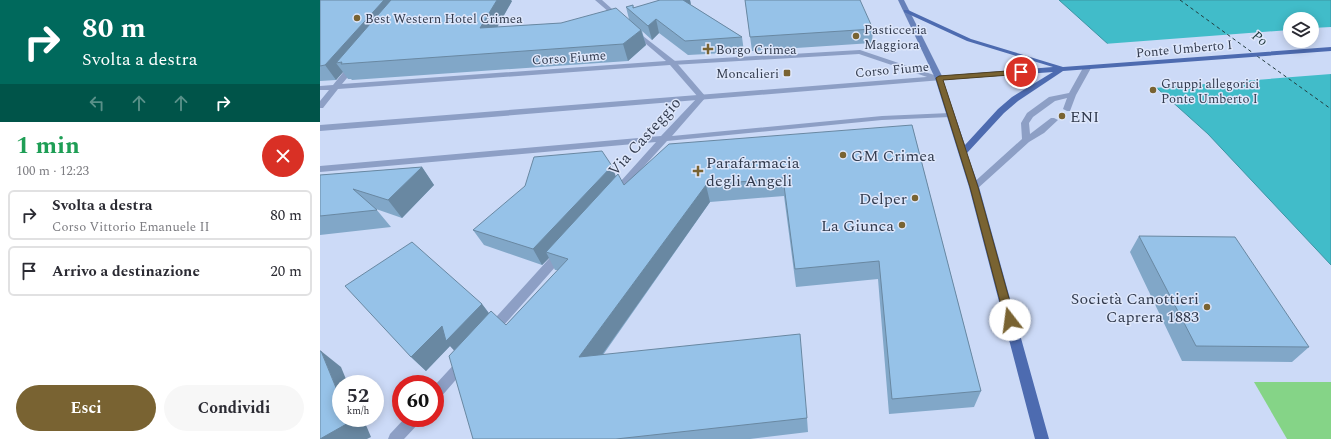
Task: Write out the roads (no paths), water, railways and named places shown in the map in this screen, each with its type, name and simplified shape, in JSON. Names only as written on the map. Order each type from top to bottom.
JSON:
[{"type":"main road","points":[[901,0],[939,78],[974,187],[1042,439]]},
{"type":"main road","points":[[906,11],[970,40],[1064,70]]},
{"type":"main road","name":"Ponte Umberto I","points":[[939,78],[1064,70],[1331,49]]},
{"type":"main road","points":[[962,153],[1001,111],[1015,99],[1064,70]]},
{"type":"street","points":[[598,0],[672,63],[702,97]]},
{"type":"street","name":"Corso Fiume","points":[[320,88],[672,63],[860,52],[939,78]]},
{"type":"street","points":[[320,106],[358,60]]},
{"type":"street","points":[[1067,109],[1072,95],[1087,68]]},
{"type":"street","name":"Corso Fiume","points":[[320,128],[939,78]]},
{"type":"street","points":[[1026,140],[1025,123],[1030,115],[1052,99],[1072,95]]},
{"type":"street","name":"Via Casteggio","points":[[610,199],[702,97]]},
{"type":"street","points":[[320,168],[664,139],[882,118],[950,115]]},
{"type":"street","points":[[974,187],[1026,140],[1041,131],[1054,120]]},
{"type":"street","points":[[483,341],[567,246]]},
{"type":"street","points":[[444,384],[472,353]]},
{"type":"street","points":[[395,439],[406,427]]},
{"type":"water","name":"Po","points":[[1059,0],[1331,0],[1331,265],[1208,134]]},
{"type":"place","name":"Best Western Hotel Crimea","points":[[357,18]]},
{"type":"place","name":"Pasticceria Maggiora","points":[[856,36]]},
{"type":"place","name":"Borgo Crimea","points":[[708,49]]},
{"type":"place","name":"Moncalieri","points":[[787,73]]},
{"type":"place","name":"Gruppi allegorici Ponte Umberto I","points":[[1153,90]]},
{"type":"place","name":"ENI","points":[[1062,116]]},
{"type":"place","name":"GM Crimea","points":[[843,155]]},
{"type":"place","name":"Parafarmacia degli Angeli","points":[[698,171]]},
{"type":"place","name":"Delper","points":[[915,198]]},
{"type":"place","name":"La Giunca","points":[[902,225]]},
{"type":"place","name":"Società Canottieri Caprera 1883","points":[[1207,307]]}]
